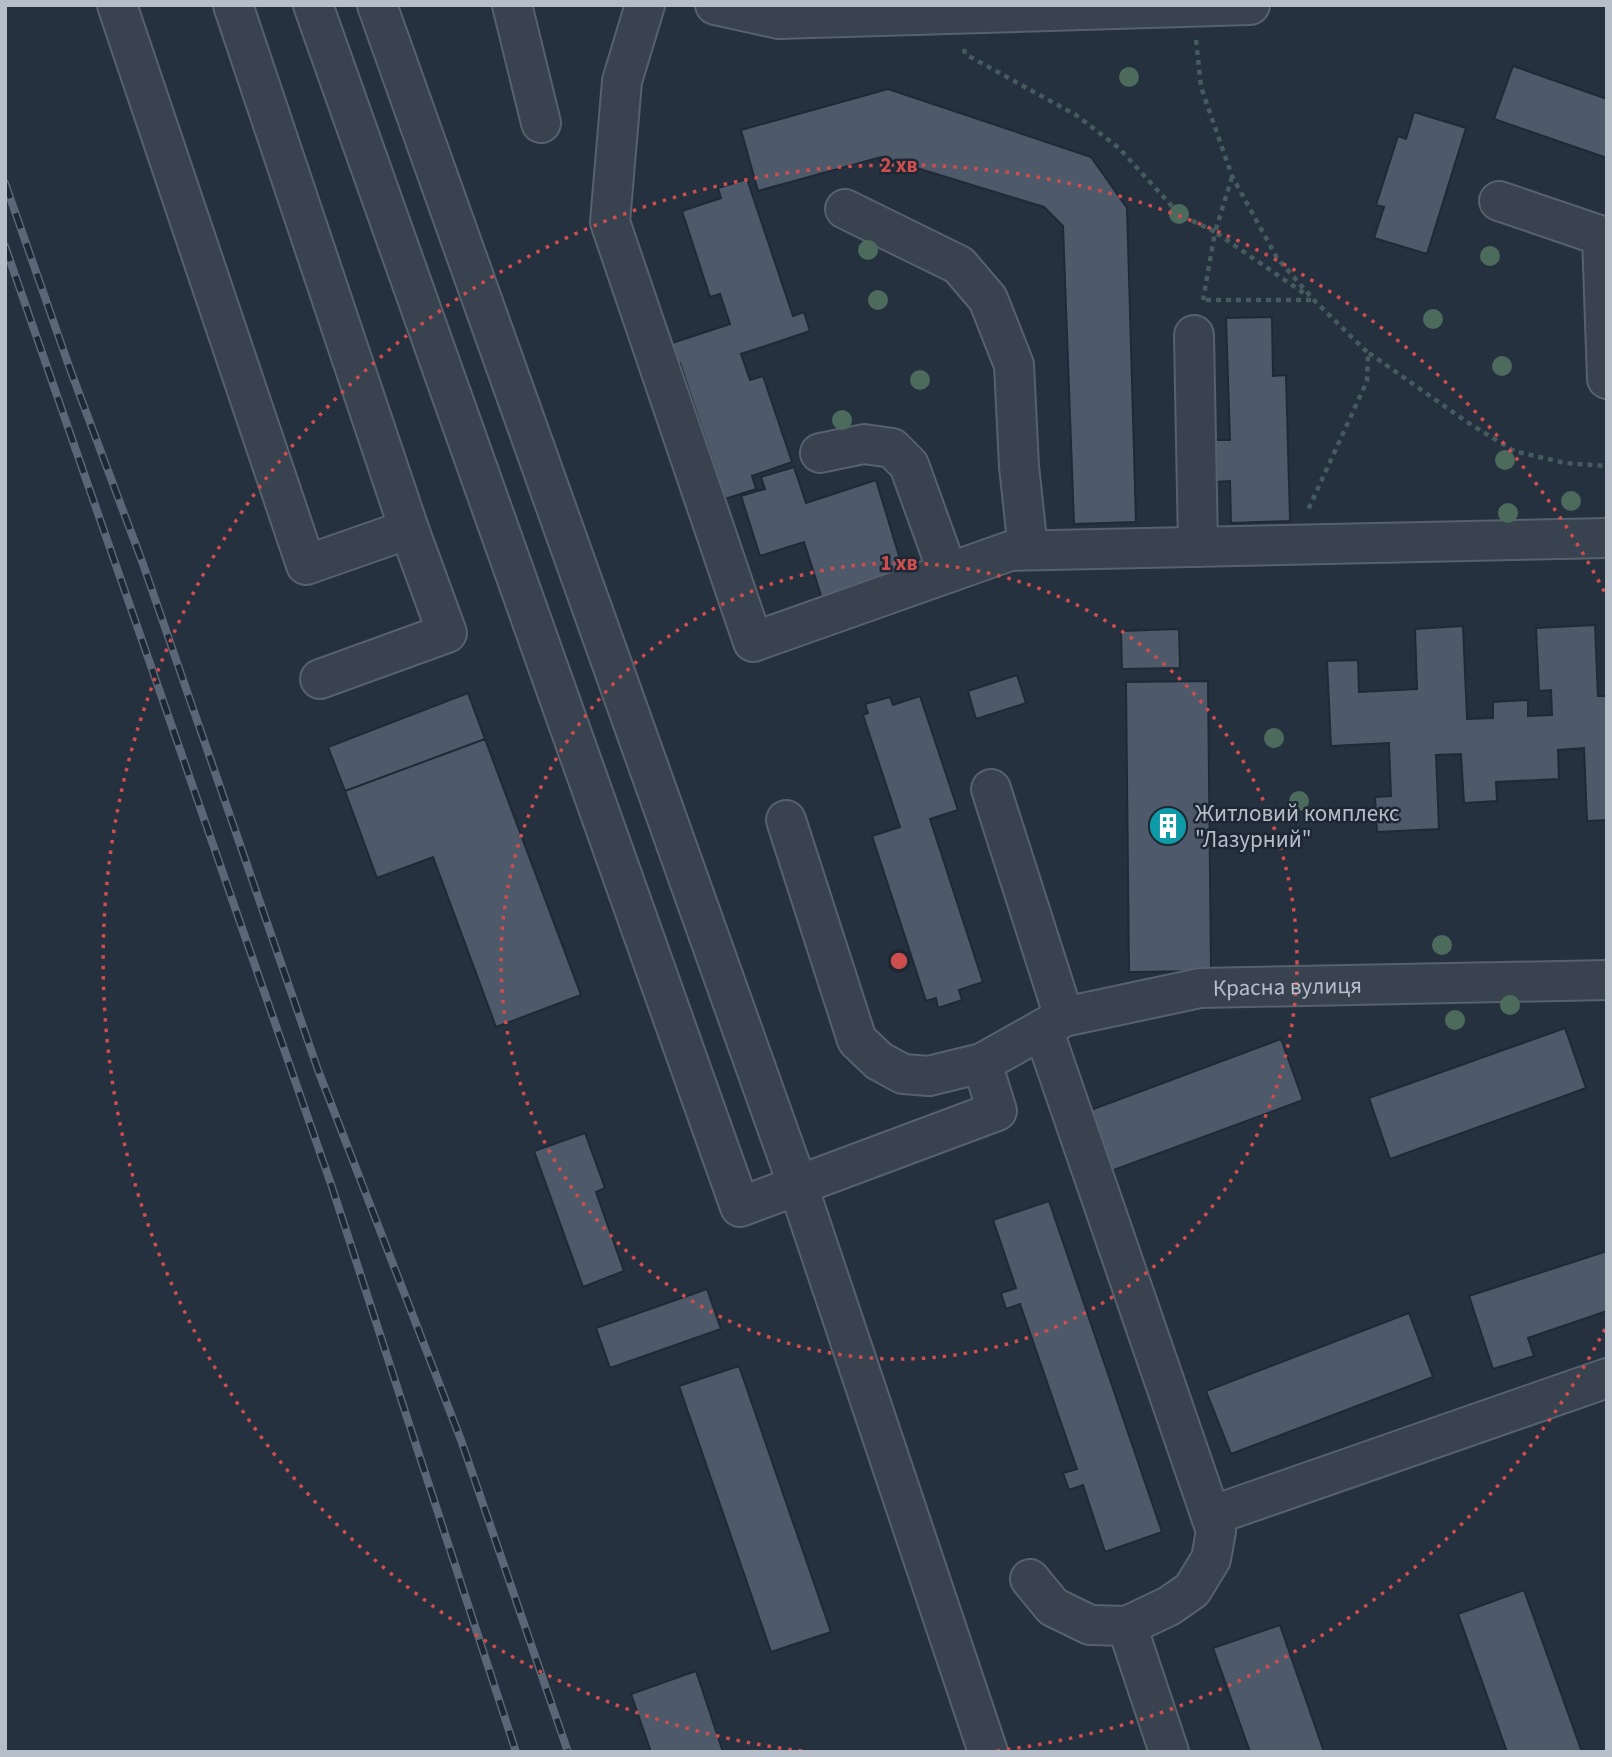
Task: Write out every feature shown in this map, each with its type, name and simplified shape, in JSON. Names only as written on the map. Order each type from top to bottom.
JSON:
[{"type":"street","points":[[117,5],[306,565],[409,529]]},
{"type":"street","points":[[233,5],[409,529],[447,634],[320,679]]},
{"type":"street","points":[[313,5],[740,1206],[997,1111],[982,1063]]},
{"type":"street","points":[[377,5],[797,1186],[988,1752]]},
{"type":"street","points":[[512,5],[541,123]]},
{"type":"street","points":[[645,5],[622,80],[610,222],[753,642],[1010,551],[1607,538]]},
{"type":"street","points":[[715,5],[774,10],[950,14],[1250,5]]},
{"type":"street","points":[[1499,201],[1602,236],[1607,379]]},
{"type":"street","points":[[845,209],[959,265],[988,299],[1014,365],[1019,466],[1028,550]]},
{"type":"street","points":[[1198,317],[1198,547]]},
{"type":"street","points":[[820,453],[864,444],[892,448],[909,465],[948,573]]},
{"type":"street","points":[[991,789],[1053,1023],[1216,1531],[1211,1559],[1192,1590],[1169,1606],[1127,1626],[1090,1625],[1065,1613],[1053,1607],[1030,1579]]},
{"type":"street","name":"Красна вулиця","points":[[786,820],[857,1040],[879,1061],[903,1074],[929,1076],[982,1063],[1053,1023],[1200,988],[1607,980]]},
{"type":"street","points":[[1211,1516],[1607,1378]]},
{"type":"street","points":[[1127,1626],[1169,1752]]},
{"type":"path","points":[[1192,8],[1201,87],[1233,176],[1277,258],[1314,300],[1368,353],[1466,422],[1514,451],[1565,463],[1607,466]]},
{"type":"path","points":[[950,14],[965,54],[1076,115],[1119,148],[1179,214],[1215,232],[1314,300]]},
{"type":"path","points":[[1233,176],[1215,232],[1198,317],[1314,300]]},
{"type":"path","points":[[1305,544],[1304,520],[1367,381],[1368,353]]},
{"type":"building","points":[[1513,66],[1607,99],[1607,158],[1494,119]]},
{"type":"building","points":[[888,89],[1091,157],[1127,208],[1136,522],[1074,524],[1063,226],[1044,207],[881,157],[758,191],[741,130]]},
{"type":"building","points":[[1414,112],[1466,128],[1427,254],[1374,238],[1384,207],[1376,205],[1398,136],[1406,139]]},
{"type":"building","points":[[747,179],[793,316],[804,312],[810,331],[741,354],[750,380],[763,376],[792,462],[752,476],[756,489],[725,499],[680,363],[670,366],[663,346],[730,324],[720,294],[710,297],[682,211],[721,198],[718,188]]},
{"type":"building","points":[[1272,317],[1273,376],[1286,375],[1290,521],[1231,523],[1230,481],[1214,482],[1213,440],[1230,440],[1226,318]]},
{"type":"building","points":[[794,467],[806,503],[876,480],[907,582],[825,608],[804,542],[760,556],[741,496],[765,489],[761,477]]},
{"type":"building","points":[[1595,625],[1598,696],[1607,696],[1607,820],[1587,821],[1584,748],[1558,750],[1559,779],[1496,782],[1497,801],[1464,803],[1461,754],[1436,755],[1439,829],[1377,832],[1375,797],[1391,796],[1389,743],[1331,746],[1327,661],[1358,660],[1359,692],[1417,689],[1415,629],[1463,626],[1467,719],[1493,718],[1493,702],[1528,700],[1528,716],[1552,715],[1551,690],[1539,691],[1536,628]]},
{"type":"building","points":[[1179,629],[1180,668],[1122,669],[1121,631]]},
{"type":"building","points":[[1017,675],[1026,703],[976,719],[968,691]]},
{"type":"building","name":"Житловий комплекс \"Лазурний\"","points":[[1208,681],[1211,971],[1129,972],[1126,682]]},
{"type":"building","points":[[468,693],[485,739],[345,791],[328,747]]},
{"type":"building","points":[[920,696],[958,810],[930,819],[983,982],[959,990],[962,1000],[938,1008],[936,998],[926,1001],[872,836],[900,827],[863,715],[868,713],[865,704],[890,697],[893,705]]},
{"type":"building","points":[[485,739],[581,995],[496,1027],[433,857],[377,878],[345,791]]},
{"type":"building","points":[[1565,1028],[1586,1088],[1390,1159],[1369,1098]]},
{"type":"building","points":[[1281,1039],[1303,1100],[1111,1171],[1088,1111]]},
{"type":"building","points":[[585,1133],[605,1188],[596,1192],[624,1271],[583,1287],[534,1151]]},
{"type":"building","points":[[1049,1201],[1162,1532],[1105,1552],[1083,1485],[1069,1490],[1063,1473],[1077,1469],[1020,1304],[1006,1309],[1001,1293],[1016,1288],[993,1220]]},
{"type":"building","points":[[1607,1251],[1607,1311],[1528,1338],[1534,1356],[1493,1369],[1469,1296]]},
{"type":"building","points":[[707,1289],[721,1329],[610,1368],[596,1328]]},
{"type":"building","points":[[1409,1313],[1433,1377],[1231,1454],[1206,1391]]},
{"type":"building","points":[[739,1366],[831,1632],[771,1652],[679,1386]]},
{"type":"building","points":[[1524,1590],[1582,1752],[1507,1752],[1458,1614]]},
{"type":"building","points":[[1280,1625],[1324,1752],[1250,1752],[1213,1648]]},
{"type":"building","points":[[696,1671],[723,1752],[651,1752],[631,1694]]},
{"type":"railway","points":[[5,183],[70,369],[143,564],[318,1070],[461,1440],[568,1752]]},
{"type":"railway","points":[[5,246],[332,1187],[516,1752]]},
{"type":"place","name":"Житловий комплекс \"Лазурний\"","points":[[1168,826]]}]
